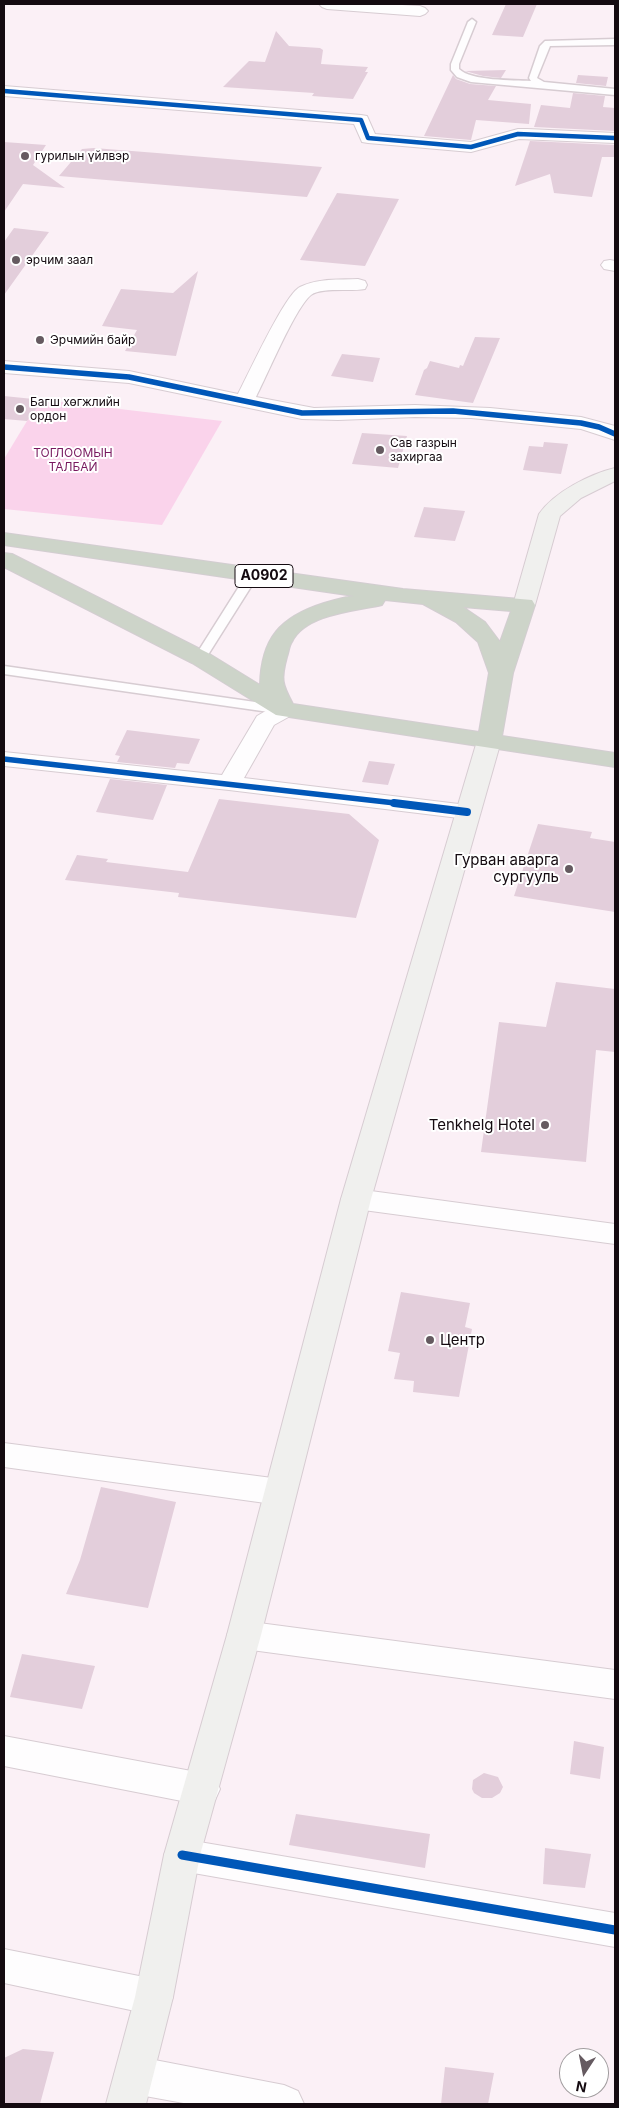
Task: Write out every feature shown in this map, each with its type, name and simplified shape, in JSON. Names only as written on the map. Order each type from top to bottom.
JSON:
[{"type":"highway","name":"A0902","points":[[4,539],[412,597],[524,605]]},
{"type":"highway","points":[[4,559],[200,658],[284,710],[615,760]]},
{"type":"highway","points":[[284,710],[272,687],[272,671],[280,642],[290,629],[310,615],[348,603],[412,597],[457,612],[475,626],[488,640],[501,673]]},
{"type":"highway","points":[[489,741],[501,673],[524,605]]},
{"type":"main road","points":[[524,605],[550,514],[574,494],[591,484],[615,474]]},
{"type":"main road","points":[[130,2090],[154,1997],[182,1855],[244,1635],[356,1199],[489,741]]},
{"type":"street","points":[[326,4],[420,11]]},
{"type":"street","points":[[4,91],[361,120],[368,138],[419,144],[474,147],[518,134],[615,138]]},
{"type":"street","points":[[244,402],[287,316],[305,291],[322,286],[358,285]]},
{"type":"street","points":[[4,367],[129,377],[197,390],[244,402],[325,415],[416,411],[524,417],[583,423],[608,429],[615,434]]},
{"type":"street","points":[[229,783],[265,721],[284,710]]},
{"type":"street","points":[[4,759],[229,783],[467,812]]},
{"type":"street","points":[[356,1199],[615,1234]]},
{"type":"street","points":[[4,1455],[280,1492]]},
{"type":"street","points":[[244,1635],[615,1685]]},
{"type":"street","points":[[4,1751],[202,1789]]},
{"type":"street","points":[[182,1855],[615,1930]]},
{"type":"street","points":[[4,1966],[154,1997]]},
{"type":"street","points":[[130,2090],[284,2104]]},
{"type":"lane","points":[[472,22],[455,64],[456,70],[460,74],[471,79],[615,92]]},
{"type":"lane","points":[[543,85],[536,83],[533,78],[544,46],[548,43],[615,42]]},
{"type":"lane","points":[[200,658],[253,574]]},
{"type":"lane","points":[[4,670],[284,710]]},
{"type":"green space","name":"ТОГЛООМЫН ТАЛБАЙ","points":[[43,400],[222,421],[162,525],[4,509],[4,459],[27,421]]},
{"type":"building","points":[[506,4],[537,4],[523,37],[492,35]]},
{"type":"building","points":[[276,31],[289,46],[320,48],[323,50],[321,64],[368,67],[365,72],[368,72],[353,99],[312,96],[314,93],[223,87],[249,61],[265,62]]},
{"type":"building","points":[[506,70],[501,78],[465,71]]},
{"type":"building","points":[[453,75],[456,79],[470,84],[496,86],[488,100],[531,104],[529,124],[476,120],[471,140],[424,136]]},
{"type":"building","points":[[578,75],[608,77],[606,86],[576,83]]},
{"type":"building","points":[[573,93],[605,96],[603,107],[615,108],[615,131],[534,127],[541,105],[570,108]]},
{"type":"building","points":[[530,141],[615,145],[615,157],[602,157],[592,197],[554,193],[550,174],[515,186]]},
{"type":"building","name":"гурилын үйлвэр","points":[[4,142],[46,145],[33,165],[65,188],[23,184],[4,212]]},
{"type":"building","points":[[94,148],[322,167],[307,197],[59,176],[82,149]]},
{"type":"building","points":[[337,193],[399,199],[365,266],[300,260]]},
{"type":"building","name":"эрчим заал","points":[[14,228],[49,232],[4,295],[4,242]]},
{"type":"building","points":[[198,271],[176,356],[125,351],[137,330],[102,326],[121,289],[173,293]]},
{"type":"building","points":[[475,337],[500,338],[473,403],[415,395],[424,370],[430,361],[459,368],[460,365],[463,366]]},
{"type":"building","points":[[342,354],[380,358],[373,382],[331,376]]},
{"type":"building","name":"Багш хөгжлийн ордон","points":[[4,396],[43,400],[27,421],[4,419]]},
{"type":"building","name":"Сав газрын захиргаа","points":[[362,433],[407,436],[398,468],[352,464]]},
{"type":"building","points":[[544,442],[568,444],[561,474],[523,470],[529,446],[543,447]]},
{"type":"building","points":[[424,507],[465,511],[455,541],[414,537]]},
{"type":"building","points":[[127,730],[200,739],[189,764],[177,763],[175,768],[117,762],[120,756],[115,755]]},
{"type":"building","points":[[369,761],[395,764],[388,785],[362,782]]},
{"type":"building","points":[[110,779],[167,785],[153,820],[96,812]]},
{"type":"building","points":[[219,799],[349,814],[379,840],[356,918],[178,897],[179,893],[65,880],[77,855],[108,859],[106,862],[188,872]]},
{"type":"building","name":"Гурван аварга сургууль","points":[[538,824],[592,832],[590,838],[615,842],[615,912],[514,896]]},
{"type":"building","points":[[556,982],[615,989],[615,1052],[596,1050],[586,1162],[481,1152],[499,1022],[546,1027]]},
{"type":"building","name":"Центр","points":[[401,1292],[470,1303],[465,1327],[472,1329],[459,1397],[413,1392],[414,1381],[394,1379],[400,1353],[388,1351]]},
{"type":"building","points":[[101,1487],[176,1502],[148,1608],[66,1594],[80,1560]]},
{"type":"building","points":[[22,1654],[95,1666],[82,1709],[10,1697]]},
{"type":"building","points":[[574,1741],[604,1747],[600,1779],[570,1774]]},
{"type":"building","points":[[484,1773],[498,1777],[503,1787],[500,1793],[492,1798],[482,1798],[474,1793],[472,1789],[473,1780]]},
{"type":"building","points":[[296,1814],[430,1834],[425,1868],[289,1845]]},
{"type":"building","points":[[545,1848],[591,1854],[585,1888],[543,1884]]},
{"type":"building","points":[[23,2049],[54,2052],[40,2104],[4,2104],[4,2058]]},
{"type":"building","points":[[445,2067],[494,2073],[488,2104],[441,2104]]},
{"type":"cycle path","points":[[4,91],[361,120],[368,138],[471,147],[518,134],[615,138]]},
{"type":"cycle path","points":[[4,367],[129,377],[302,413],[338,414],[385,411],[471,412],[581,423],[599,427],[615,434]]},
{"type":"cycle path","points":[[4,759],[229,783],[467,812]]},
{"type":"cycle path","points":[[182,1855],[615,1930]]},
{"type":"place","name":"гурилын үйлвэр","points":[[25,156]]},
{"type":"place","name":"эрчим заал","points":[[16,260]]},
{"type":"place","name":"Эрчмийн байр","points":[[40,340]]},
{"type":"place","name":"Багш хөгжлийн ордон","points":[[20,409]]},
{"type":"place","name":"Сав газрын захиргаа","points":[[380,450]]},
{"type":"place","name":"Гурван аварга сургууль","points":[[569,869]]},
{"type":"place","name":"Tenkhelg Hotel","points":[[545,1125]]},
{"type":"place","name":"Центр","points":[[430,1340]]}]
